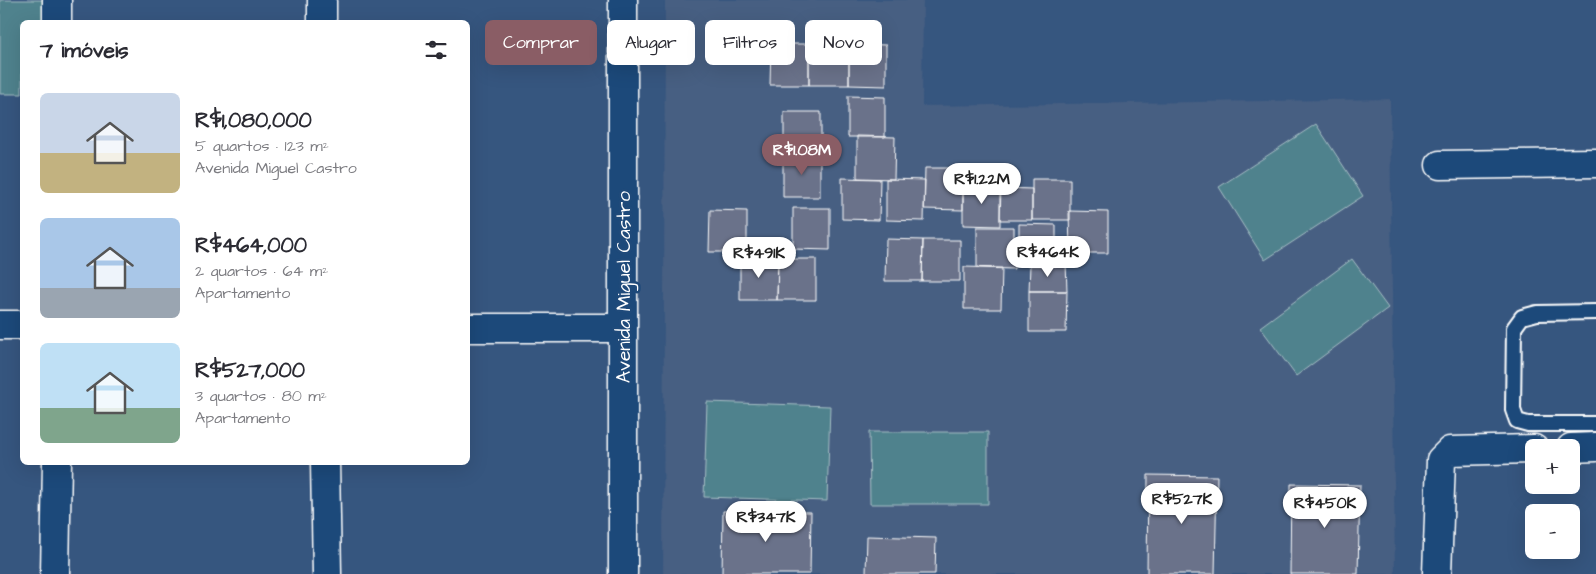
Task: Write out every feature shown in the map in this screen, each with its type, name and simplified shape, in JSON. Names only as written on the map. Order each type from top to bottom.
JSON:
[{"type":"street","points":[[57,0],[57,20]]},
{"type":"street","points":[[322,0],[322,20]]},
{"type":"street","name":"Avenida Miguel Castro","points":[[623,0],[623,574]]},
{"type":"street","points":[[1440,165],[1596,163]]},
{"type":"street","points":[[0,325],[20,325]]},
{"type":"street","points":[[470,328],[622,328]]},
{"type":"street","points":[[1580,448],[1596,447]]},
{"type":"street","points":[[1437,574],[1440,464],[1443,456],[1450,451],[1525,449]]},
{"type":"street","points":[[55,574],[57,465]]},
{"type":"street","points":[[325,465],[327,574]]},
{"type":"lane","points":[[1596,312],[1537,313],[1522,317],[1514,328],[1513,410],[1517,421],[1528,424],[1596,424]]},
{"type":"shaded area","points":[[665,0],[923,0],[922,106],[1390,99],[1395,574],[663,574],[665,65],[695,65],[695,20],[665,20]]},
{"type":"green space","points":[[0,0],[52,0],[52,20],[20,20],[20,94],[0,94]]},
{"type":"green space","points":[[1316,124],[1363,196],[1265,260],[1219,187]]},
{"type":"green space","points":[[1352,259],[1388,308],[1296,376],[1260,327]]},
{"type":"green space","points":[[707,402],[830,406],[827,501],[704,497]]},
{"type":"green space","points":[[869,432],[988,432],[988,504],[870,504]]},
{"type":"building","points":[[795,44],[805,44],[805,65],[809,65],[809,85],[770,85],[770,65],[795,65]]},
{"type":"building","points":[[882,45],[886,45],[886,86],[849,85],[849,65],[882,65]]},
{"type":"building","points":[[809,65],[849,65],[849,85],[809,85]]},
{"type":"building","points":[[848,96],[885,97],[885,137],[848,137]]},
{"type":"building","points":[[784,112],[821,112],[821,153],[784,153]]},
{"type":"building","points":[[857,136],[895,137],[894,179],[857,178]]},
{"type":"building","points":[[783,156],[820,156],[820,197],[783,197]]},
{"type":"building","points":[[925,168],[963,168],[963,210],[924,209]]},
{"type":"building","points":[[842,178],[880,179],[879,220],[842,219]]},
{"type":"building","points":[[886,179],[925,180],[924,221],[886,220]]},
{"type":"building","points":[[1032,179],[1070,179],[1070,220],[1032,220]]},
{"type":"building","points":[[963,184],[1000,184],[1000,226],[963,225]]},
{"type":"building","points":[[1001,188],[1032,189],[1032,220],[1000,220]]},
{"type":"building","points":[[793,208],[830,208],[830,250],[793,249]]},
{"type":"building","points":[[710,210],[747,211],[747,252],[709,252]]},
{"type":"building","points":[[1069,211],[1108,212],[1108,253],[1070,253]]},
{"type":"building","points":[[1019,224],[1056,225],[1056,266],[1019,265]]},
{"type":"building","points":[[977,227],[1014,227],[1014,269],[977,268]]},
{"type":"building","points":[[886,239],[923,240],[922,281],[885,281]]},
{"type":"building","points":[[923,240],[960,240],[960,281],[922,281]]},
{"type":"building","points":[[740,259],[778,259],[777,300],[740,300]]},
{"type":"building","points":[[778,259],[816,259],[816,300],[777,300]]},
{"type":"building","points":[[1056,262],[1066,263],[1067,291],[1029,291],[1030,265],[1056,266]]},
{"type":"building","points":[[964,267],[1002,268],[1001,309],[964,309]]},
{"type":"building","points":[[1029,291],[1067,291],[1066,332],[1029,332]]},
{"type":"building","points":[[1148,475],[1217,476],[1215,574],[1147,574]]},
{"type":"building","points":[[1291,484],[1360,485],[1358,574],[1290,574]]},
{"type":"building","points":[[723,511],[811,512],[810,574],[722,574]]},
{"type":"building","points":[[867,536],[936,538],[935,574],[866,574]]}]
